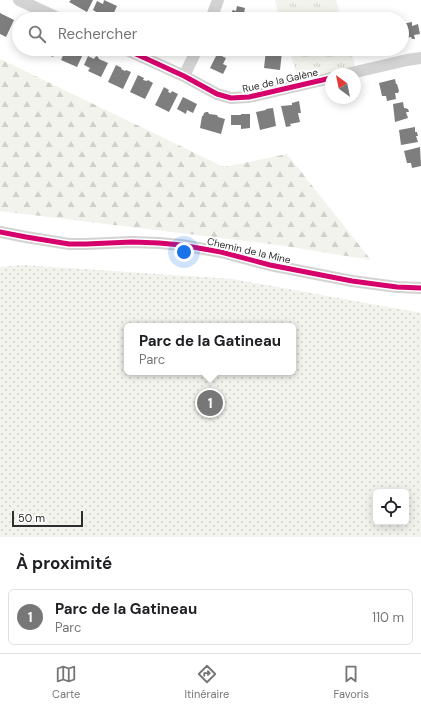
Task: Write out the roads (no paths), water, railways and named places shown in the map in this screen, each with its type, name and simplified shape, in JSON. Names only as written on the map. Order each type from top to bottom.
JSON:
[{"type":"street","points":[[19,0],[45,12]]},
{"type":"street","points":[[214,12],[218,0]]},
{"type":"street","name":"Rue de la Galène","points":[[140,56],[184,76],[217,94],[231,98],[249,97],[325,79]]},
{"type":"street","points":[[184,76],[194,56]]},
{"type":"street","points":[[361,71],[406,60],[420,62]]},
{"type":"street","name":"Chemin de la Mine","points":[[0,232],[69,244],[132,242],[181,245],[221,252],[270,265],[345,280],[421,288]]},
{"type":"place","name":"Parc de la Gatineau","points":[[210,403]]}]
